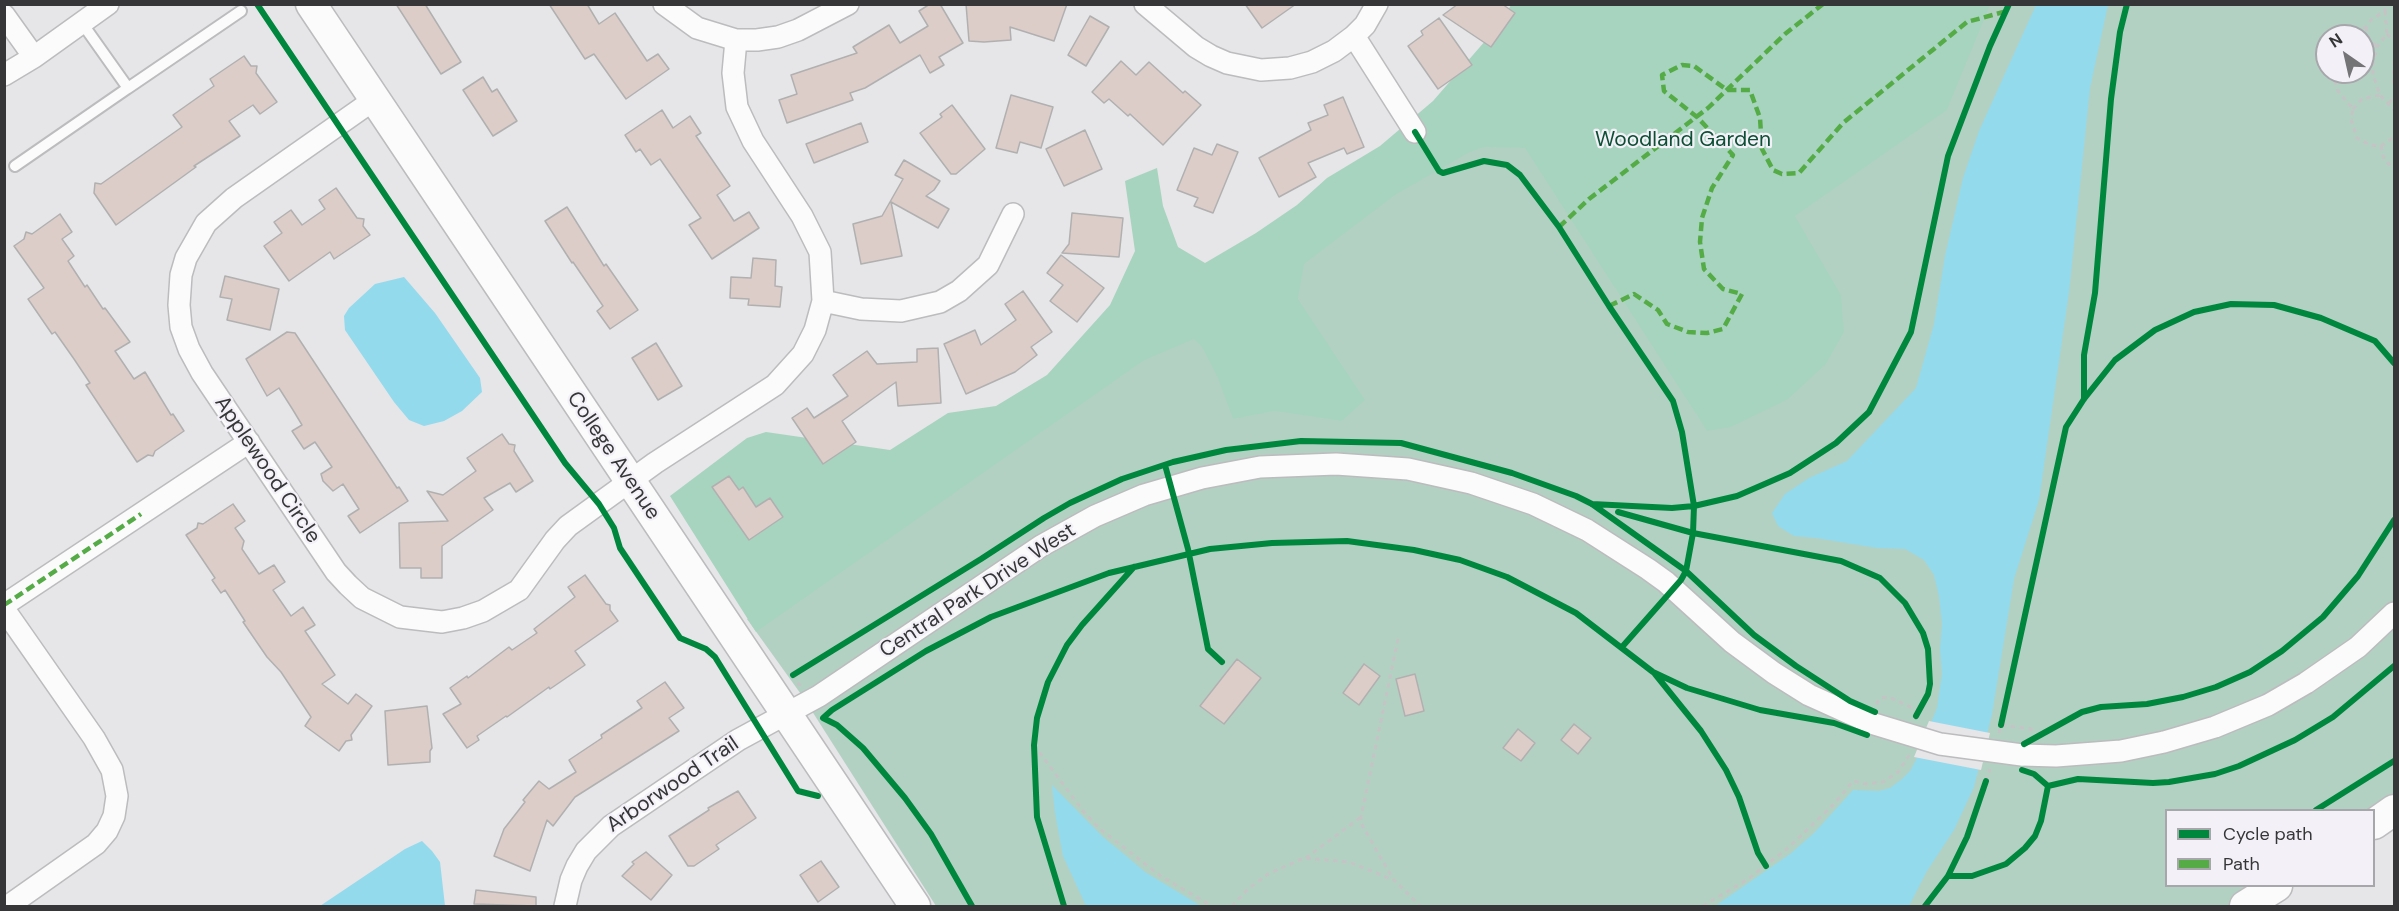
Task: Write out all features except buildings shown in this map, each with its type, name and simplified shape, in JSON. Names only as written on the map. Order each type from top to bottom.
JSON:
[{"type":"main road","name":"College Avenue","points":[[310,4],[915,906]]},
{"type":"main road","points":[[2375,823],[2394,810]]},
{"type":"main road","points":[[2245,906],[2274,887]]},
{"type":"street","points":[[4,75],[34,57],[108,4]]},
{"type":"street","points":[[664,4],[697,28],[736,40],[778,37],[798,30],[848,4]]},
{"type":"street","points":[[1145,4],[1196,47],[1227,63],[1261,70],[1290,68],[1312,62],[1334,51],[1365,25],[1377,4]]},
{"type":"street","points":[[4,15],[34,57]]},
{"type":"street","points":[[1354,36],[1415,132]]},
{"type":"street","name":"Applewood Circle","points":[[375,99],[234,198],[206,223],[186,258],[179,288],[181,327],[189,349],[202,373],[336,572],[362,598],[377,608],[409,619],[442,622],[463,618],[503,602],[519,590],[555,540],[568,526],[629,481],[775,385],[803,354],[815,330],[823,302],[821,261],[814,236],[753,141],[737,107],[733,73],[736,40]]},
{"type":"street","points":[[823,302],[861,309],[901,312],[940,302],[959,291],[988,265],[1013,214]]},
{"type":"street","points":[[8,906],[96,844],[107,831],[114,816],[117,796],[112,770],[94,738],[4,607],[249,442]]},
{"type":"street","name":"Central Park Drive West","points":[[785,714],[819,696],[1041,546],[1095,516],[1144,495],[1202,478],[1269,466],[1336,464],[1401,468],[1445,477],[1508,495],[1560,517],[1607,542],[1648,569],[1666,582],[1732,642],[1809,695],[1873,715],[1940,744],[2027,748],[2056,756],[2121,751],[2164,742],[2215,727],[2268,705],[2306,683],[2358,647],[2394,613]]},
{"type":"street","name":"Arborwood Trail","points":[[564,906],[571,880],[586,851],[611,826],[738,740],[785,714]]},
{"type":"lane","points":[[15,166],[241,11]]},
{"type":"lane","points":[[82,23],[128,88]]},
{"type":"path","points":[[2385,4],[2387,34],[2394,41]]},
{"type":"path","points":[[2368,24],[2385,11]]},
{"type":"path","points":[[2387,34],[2377,47],[2373,75],[2380,95],[2394,110]]},
{"type":"path","points":[[2394,61],[2394,87]]},
{"type":"path","points":[[2336,84],[2338,91],[2354,109]]},
{"type":"path","points":[[2380,95],[2362,99],[2354,109],[2351,119],[2357,138],[2370,145],[2381,146],[2394,137]]},
{"type":"path","points":[[2389,104],[2394,97]]},
{"type":"path","points":[[2381,146],[2384,159],[2394,169]]},
{"type":"path","points":[[1398,639],[1361,823],[1393,879],[1420,906]]},
{"type":"path","points":[[793,675],[803,668]]},
{"type":"path","points":[[1873,715],[1878,700],[1885,697],[1904,703],[1917,713],[1923,703]]},
{"type":"path","points":[[2003,714],[2001,725],[2031,729],[2039,736]]},
{"type":"path","points":[[2027,748],[2049,730]]},
{"type":"path","points":[[1034,763],[1035,738]]},
{"type":"path","points":[[1034,745],[1083,812],[1100,829],[1162,877],[1212,906]]},
{"type":"path","points":[[1703,906],[1810,828],[1853,781],[1866,784],[1883,782],[1898,772],[1910,757]]},
{"type":"path","points":[[1984,790],[1986,781]]},
{"type":"path","points":[[1232,906],[1259,880],[1304,858],[1361,817]]},
{"type":"path","points":[[1304,858],[1349,862],[1393,879]]},
{"type":"green space","name":"Woodland Garden","points":[[1511,5],[1990,5],[1947,110],[1795,216],[1841,295],[1844,332],[1826,364],[1787,400],[1731,427],[1707,431],[1525,148],[1485,147],[1470,152],[1395,195],[1304,264],[1298,299],[1365,400],[1342,421],[1275,411],[1233,419],[1217,376],[1202,347],[1194,339],[1143,361],[756,632],[670,496],[747,438],[766,432],[890,450],[948,413],[996,406],[1047,375],[1110,305],[1135,251],[1125,181],[1157,168],[1163,206],[1178,247],[1205,263],[1256,233],[1297,205],[1327,178],[1380,146],[1433,101],[1499,25]]},
{"type":"green space","name":"Woodland Garden","points":[[1661,5],[2394,5],[2394,796],[2374,809],[2165,809],[2165,887],[2258,887],[2228,906],[936,906],[803,697],[747,619]]},
{"type":"water","points":[[2036,5],[2108,5],[2090,88],[2069,292],[2039,500],[2014,579],[1992,714],[1974,787],[1954,830],[1927,871],[1909,906],[1715,906],[1790,854],[1814,833],[1853,790],[1879,791],[1890,788],[1902,779],[1916,760],[1937,708],[1942,674],[1940,649],[1942,624],[1934,575],[1924,560],[1905,549],[1877,548],[1794,536],[1778,526],[1772,513],[1785,494],[1809,478],[1847,461],[1916,388],[1934,324],[1945,256],[1963,178],[1979,131]]},
{"type":"water","points":[[404,277],[435,313],[480,378],[482,392],[462,411],[444,421],[424,426],[409,420],[394,402],[345,330],[344,316],[349,308],[375,284]]},
{"type":"water","points":[[1052,785],[1103,837],[1145,872],[1201,906],[1086,906],[1063,856]]},
{"type":"water","points":[[422,841],[440,862],[445,906],[320,906],[405,849]]},
{"type":"pier","points":[[1929,721],[1990,733],[1981,770],[1914,757]]},
{"type":"marked path","points":[[1559,227],[1589,199],[1708,108],[1785,34],[1823,4]]},
{"type":"marked path","points":[[1609,306],[1634,294],[1658,310],[1667,324],[1688,332],[1707,333],[1723,329],[1742,294],[1723,289],[1704,269],[1700,242],[1702,218],[1712,188],[1733,155],[1697,117],[1664,91],[1662,75],[1682,65],[1694,66],[1727,90],[1750,90],[1760,118],[1762,149],[1773,170],[1782,174],[1799,173],[1843,123],[1967,22],[2007,11]]},
{"type":"marked path","points":[[4,605],[141,514]]},
{"type":"cycle path","points":[[257,4],[565,463],[599,504],[614,528],[620,548],[680,638],[706,649],[715,657],[798,791],[818,796]]},
{"type":"cycle path","points":[[1592,504],[1672,508],[1694,506],[1737,496],[1790,473],[1836,443],[1869,412],[1911,332],[1948,156],[1990,46],[2009,4]]},
{"type":"cycle path","points":[[2084,399],[2084,355],[2095,293],[2111,99],[2120,32],[2127,4]]},
{"type":"cycle path","points":[[1415,132],[1439,171],[1443,173],[1484,161],[1507,165],[1520,175],[1559,227],[1673,401],[1682,432],[1694,506],[1693,533],[1686,571],[1681,580],[1622,647]]},
{"type":"cycle path","points":[[2001,725],[2066,427],[2084,399],[2115,360],[2155,330],[2194,312],[2231,304],[2274,305],[2321,318],[2375,341],[2394,363]]},
{"type":"cycle path","points":[[793,675],[1044,518],[1122,479],[1173,462],[1226,450],[1301,441],[1401,443],[1512,473],[1592,504],[1686,571],[1754,635],[1796,666],[1850,701],[1875,712]]},
{"type":"cycle path","points":[[1165,465],[1188,549],[1208,649],[1222,662]]},
{"type":"cycle path","points":[[1618,512],[1693,533],[1841,561],[1880,578],[1905,603],[1923,633],[1928,649],[1930,684],[1928,694],[1916,716]]},
{"type":"cycle path","points":[[2024,744],[2082,712],[2101,707],[2147,704],[2183,697],[2216,687],[2250,672],[2282,651],[2323,617],[2358,576],[2394,520]]},
{"type":"cycle path","points":[[972,906],[931,834],[905,798],[863,748],[837,725],[823,718],[926,651],[991,617],[1109,573],[1210,549],[1272,543],[1347,541],[1414,550],[1460,560],[1507,577],[1576,613],[1653,672],[1687,688],[1760,710],[1834,723],[1867,735]]},
{"type":"cycle path","points":[[1064,906],[1037,817],[1034,745],[1037,718],[1048,682],[1067,645],[1134,567]]},
{"type":"cycle path","points":[[2048,786],[2078,779],[2169,782],[2215,774],[2239,766],[2295,740],[2333,717],[2394,666]]},
{"type":"cycle path","points":[[1655,674],[1701,731],[1726,770],[1739,797],[1758,853],[1766,866]]},
{"type":"cycle path","points":[[2318,809],[2394,761]]},
{"type":"cycle path","points":[[1948,876],[1972,876],[2006,864],[2035,836],[2041,821],[2048,786],[2034,774],[2022,770]]},
{"type":"cycle path","points":[[1925,906],[1948,876],[1967,837],[1986,781]]}]
